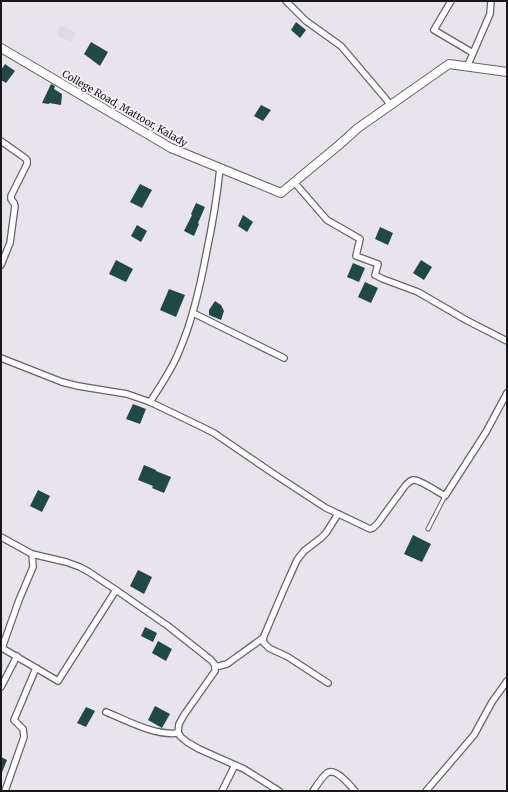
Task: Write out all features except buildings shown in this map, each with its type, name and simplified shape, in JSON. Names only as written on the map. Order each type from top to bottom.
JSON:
[{"type":"street","points":[[286,1],[306,21],[341,46],[391,105]]},
{"type":"street","points":[[451,1],[434,30],[473,53]]},
{"type":"street","points":[[467,66],[490,14],[491,1]]},
{"type":"street","name":"College Road, Mattoor, Kalady","points":[[1,48],[171,148],[281,193],[358,128],[449,64],[507,72]]},
{"type":"street","points":[[1,141],[27,160],[27,164],[10,199],[15,206],[11,237],[1,265]]},
{"type":"street","points":[[150,402],[175,361],[193,313],[201,284],[220,168]]},
{"type":"street","points":[[294,182],[327,220],[360,239],[356,256],[378,264],[375,275],[418,292],[466,320],[507,340]]},
{"type":"street","points":[[193,313],[284,358]]},
{"type":"street","points":[[1,358],[62,382],[127,394],[150,402],[214,433],[270,472],[326,508],[370,529],[378,524],[405,486],[412,480],[418,480],[445,496],[486,432],[507,393]]},
{"type":"street","points":[[216,667],[226,664],[263,638],[297,560],[304,551],[326,533],[338,514]]},
{"type":"street","points":[[1,537],[26,552],[80,567],[99,578],[188,641],[211,660],[216,667]]},
{"type":"street","points":[[32,554],[33,567],[19,600],[2,648],[58,681],[116,590]]},
{"type":"street","points":[[263,638],[264,643],[269,648],[288,657],[328,683]]},
{"type":"street","points":[[1,687],[16,656]]},
{"type":"street","points":[[216,667],[213,674],[184,715],[179,724],[178,733],[187,742],[235,765],[263,780],[279,791]]},
{"type":"street","points":[[5,791],[24,738],[23,729],[14,720],[36,668]]},
{"type":"street","points":[[426,791],[474,735],[492,702],[507,681]]},
{"type":"street","points":[[106,712],[152,730],[172,734],[178,733]]},
{"type":"street","points":[[222,791],[235,765]]},
{"type":"street","points":[[313,791],[326,773],[330,771],[334,771],[343,778],[355,791]]},
{"type":"lane","points":[[428,529],[445,496]]},
{"type":"shaded area","points":[[60,25],[76,33],[71,43],[57,35]]}]
